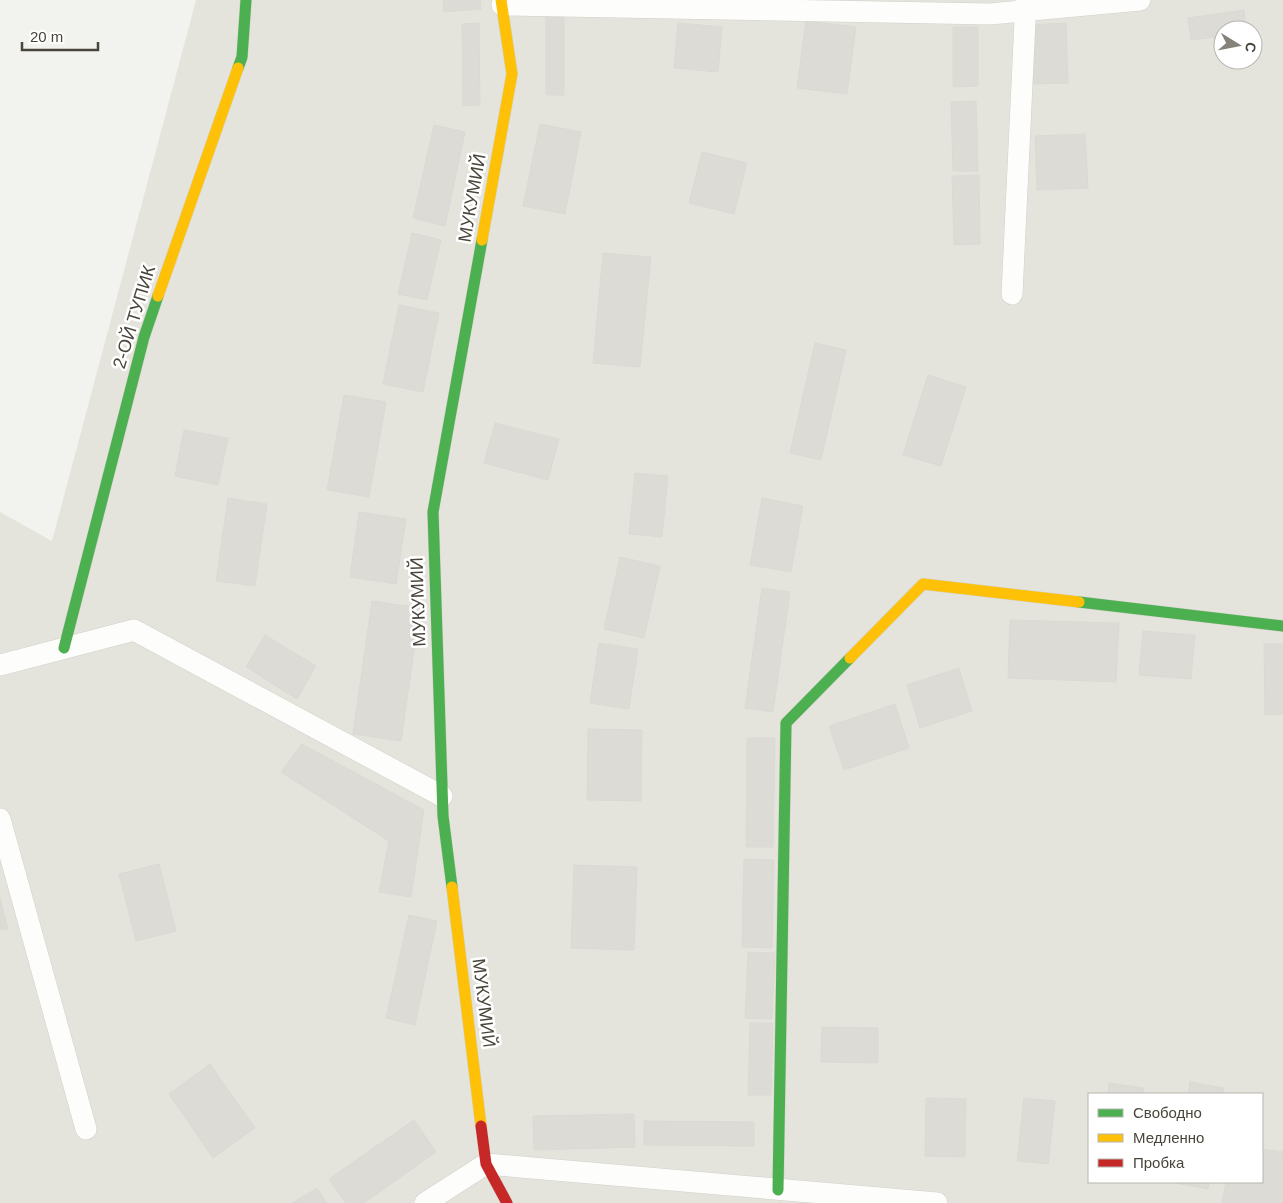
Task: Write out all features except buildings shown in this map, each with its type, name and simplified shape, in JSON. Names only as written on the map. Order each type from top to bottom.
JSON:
[{"type":"street","name":"2-ОЙ ТУПИК","points":[[64,648],[144,337],[242,57],[246,0]]},
{"type":"street","points":[[502,2],[990,14],[1026,5],[1140,0]]},
{"type":"street","name":"МУКУМИЙ","points":[[502,2],[512,74],[433,512],[444,826],[486,1164],[507,1203]]},
{"type":"street","points":[[1012,294],[1026,5]]},
{"type":"street","points":[[778,1190],[786,723],[923,584],[1283,626]]},
{"type":"street","points":[[0,665],[134,630],[442,796]]},
{"type":"street","points":[[0,818],[86,1129]]},
{"type":"street","points":[[425,1203],[486,1164],[936,1203]]},
{"type":"shaded area","points":[[196,0],[1283,0],[1283,1203],[0,1203],[0,512],[52,541]]},
{"type":"traffic: fast","points":[[238,68],[242,57],[246,0]]},
{"type":"traffic: fast","points":[[452,887],[443,816],[433,512],[482,240]]},
{"type":"traffic: fast","points":[[64,648],[144,337],[158,296]]},
{"type":"traffic: fast","points":[[1079,602],[1283,626]]},
{"type":"traffic: fast","points":[[778,1190],[786,723],[850,658]]},
{"type":"traffic: slow","points":[[482,240],[512,74],[501,0]]},
{"type":"traffic: slow","points":[[158,296],[238,68]]},
{"type":"traffic: slow","points":[[850,658],[923,584],[1079,602]]},
{"type":"traffic: slow","points":[[452,887],[481,1126]]},
{"type":"traffic: jam","points":[[481,1126],[486,1164],[507,1203]]}]
